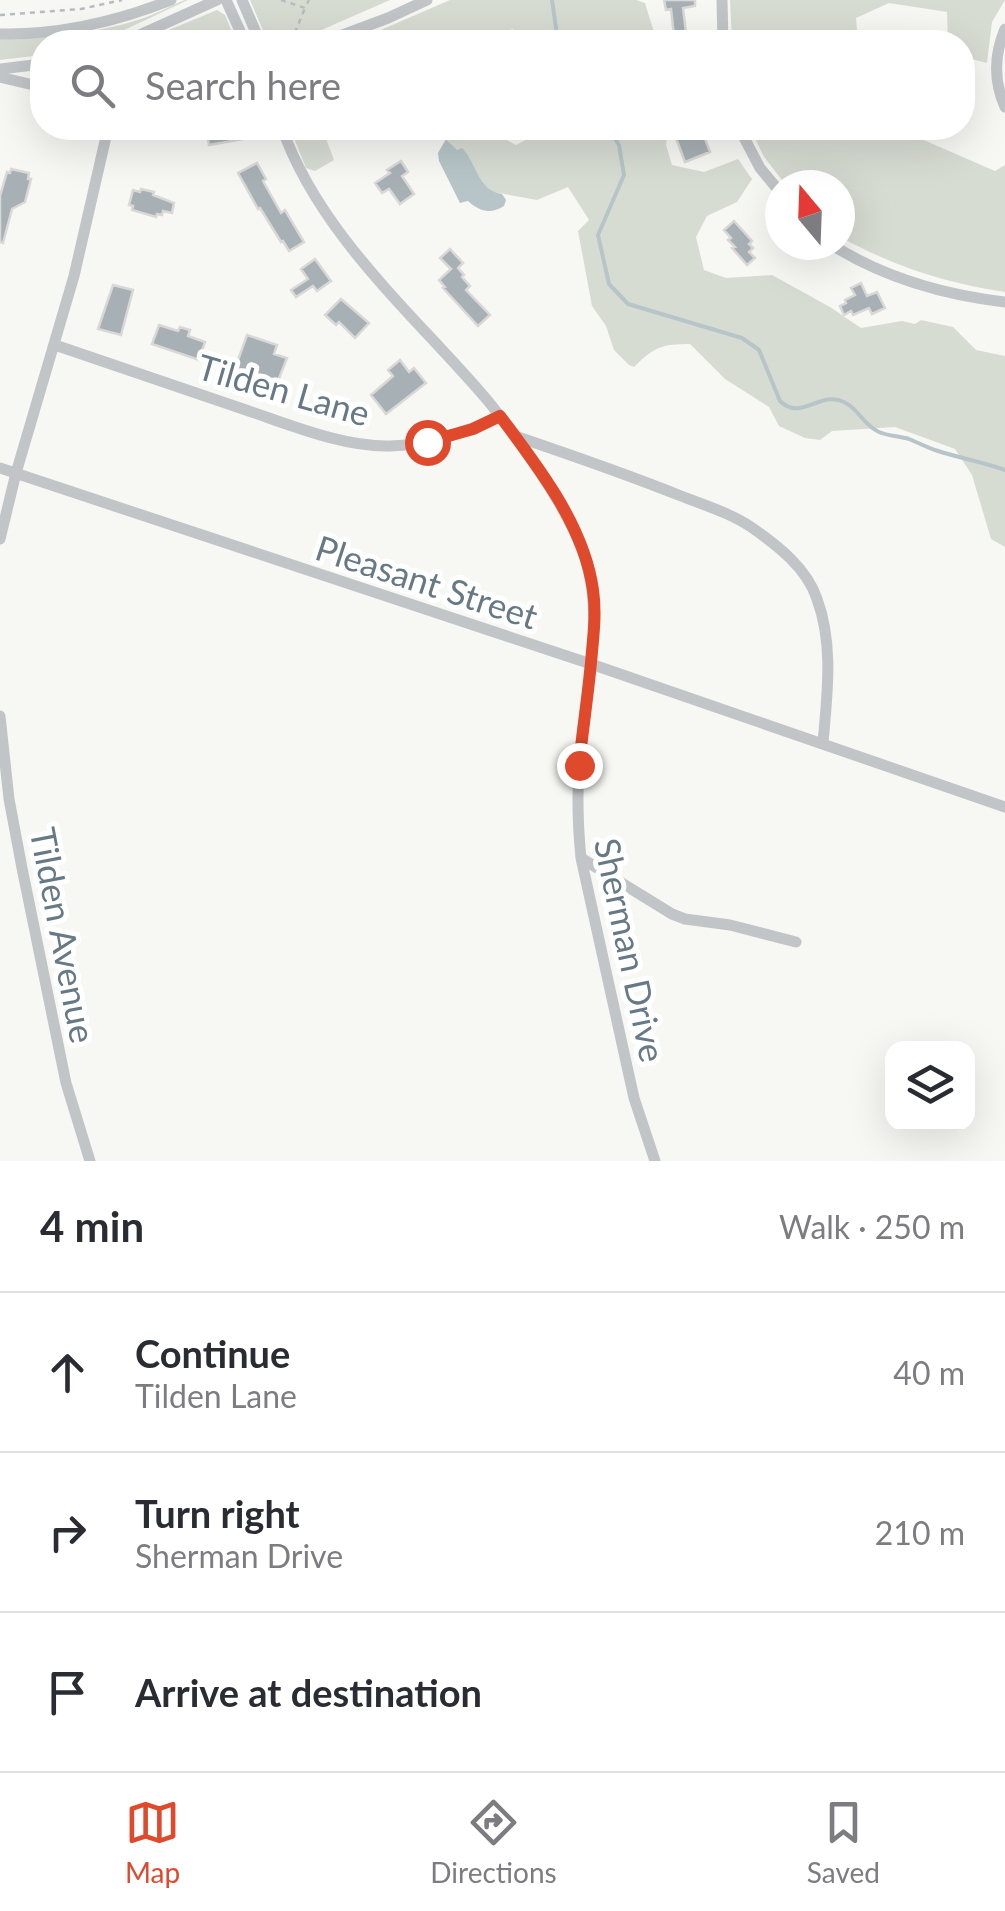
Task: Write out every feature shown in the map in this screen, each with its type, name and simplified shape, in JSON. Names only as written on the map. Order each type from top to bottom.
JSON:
[{"type":"street","points":[[132,16],[136,0]]},
{"type":"street","points":[[58,30],[132,16],[171,0]]},
{"type":"street","points":[[150,30],[216,0]]},
{"type":"street","points":[[226,0],[240,30]]},
{"type":"street","points":[[242,0],[255,30]]},
{"type":"street","points":[[356,30],[428,0]]},
{"type":"street","points":[[722,0],[723,30]]},
{"type":"street","points":[[1005,30],[996,66],[1005,107]]},
{"type":"street","points":[[0,34],[30,33]]},
{"type":"street","points":[[0,69],[30,65]]},
{"type":"street","points":[[0,77],[30,84]]},
{"type":"street","points":[[0,539],[74,276],[105,140]]},
{"type":"street","name":"Sherman Drive","points":[[287,140],[304,178],[346,240],[515,436],[549,484],[584,556],[593,590],[594,620],[579,765],[581,858],[634,1098],[655,1161]]},
{"type":"street","points":[[745,140],[765,174]]},
{"type":"street","points":[[855,258],[932,288],[1005,302]]},
{"type":"street","name":"Tilden Lane","points":[[55,345],[315,433],[374,445],[427,442],[473,429],[500,416]]},
{"type":"street","points":[[515,436],[724,513],[750,526],[795,562],[816,596],[824,621],[828,690],[823,743]]},
{"type":"street","name":"Pleasant Street","points":[[0,468],[591,664],[1005,807]]},
{"type":"street","name":"Tilden Avenue","points":[[0,716],[5,800],[66,1082],[90,1161]]},
{"type":"street","points":[[581,858],[672,914],[796,942]]},
{"type":"path","points":[[0,15],[80,9],[122,0]]},
{"type":"path","points":[[281,0],[305,8]]},
{"type":"path","points":[[295,30],[310,0]]},
{"type":"shaded area","points":[[188,0],[124,30],[93,30],[141,19]]},
{"type":"shaded area","points":[[250,0],[390,0],[321,30],[263,30]]},
{"type":"shaded area","points":[[450,0],[636,0],[645,3],[653,30],[513,29],[381,30]]},
{"type":"shaded area","points":[[730,0],[1005,0],[992,22],[987,63],[975,60],[975,30],[948,30],[947,12],[889,3],[856,18],[857,30],[731,30]]},
{"type":"shaded area","points":[[217,10],[225,15],[231,30],[169,30]]},
{"type":"shaded area","points":[[30,37],[30,56],[0,60],[0,39]]},
{"type":"shaded area","points":[[295,140],[326,140],[334,160],[315,171],[306,168]]},
{"type":"shaded area","points":[[445,140],[457,150],[462,148],[482,182],[502,194],[504,206],[489,211],[468,201],[460,203],[438,153]]},
{"type":"shaded area","points":[[447,140],[507,140],[516,145],[526,140],[667,140],[672,165],[704,172],[738,159],[752,179],[737,202],[707,216],[696,237],[704,270],[726,278],[772,275],[861,328],[902,321],[915,324],[921,320],[953,327],[976,350],[1005,356],[1005,547],[991,539],[972,475],[955,449],[895,427],[832,431],[820,440],[805,438],[779,426],[769,407],[725,379],[690,344],[659,348],[634,367],[629,365],[614,350],[606,326],[592,306],[578,231],[589,220],[568,187],[537,200],[493,192]]},
{"type":"shaded area","points":[[756,140],[924,140],[995,171],[1005,165],[1005,292],[920,272],[855,244],[855,170],[774,170]]},
{"type":"building","points":[[664,0],[695,0],[695,6],[683,8],[686,30],[673,30],[671,9],[666,10]]},
{"type":"building","points":[[208,140],[238,140],[209,145]]},
{"type":"building","points":[[677,140],[706,140],[710,152],[685,162]]},
{"type":"building","points":[[401,161],[408,172],[402,176],[414,194],[400,204],[389,189],[382,193],[375,183]]},
{"type":"building","points":[[257,163],[281,213],[285,210],[304,242],[289,251],[238,173]]},
{"type":"building","points":[[11,169],[29,173],[31,179],[25,202],[12,209],[3,243],[0,196]]},
{"type":"building","points":[[141,189],[174,203],[172,213],[163,211],[156,217],[132,210],[129,205],[133,190]]},
{"type":"building","points":[[734,221],[752,241],[749,252],[755,258],[747,265],[732,248],[735,247],[724,230]]},
{"type":"building","points":[[450,249],[463,263],[458,268],[470,286],[466,290],[490,315],[478,326],[439,280],[451,269],[440,258]]},
{"type":"building","points":[[315,259],[331,281],[317,291],[313,286],[296,297],[291,290],[308,279],[301,269]]},
{"type":"building","points":[[861,283],[867,296],[877,292],[885,308],[872,314],[869,308],[844,315],[840,306],[855,295],[851,288]]},
{"type":"building","points":[[113,285],[133,290],[121,335],[98,329]]},
{"type":"building","points":[[341,299],[369,323],[355,338],[325,315]]},
{"type":"building","points":[[159,325],[190,330],[188,336],[205,342],[199,360],[152,344]]},
{"type":"building","points":[[247,335],[277,345],[274,354],[287,358],[278,381],[252,372],[249,380],[233,374]]},
{"type":"building","points":[[400,360],[409,372],[414,368],[426,383],[386,414],[371,395],[393,376],[388,370]]},
{"type":"waterway","points":[[552,0],[556,30]]},
{"type":"waterway","points":[[616,140],[624,175],[598,235],[609,284],[628,304],[742,338],[759,350],[780,401],[788,407],[835,399],[849,405],[879,432],[1005,470]]},
{"type":"route","points":[[427,442],[473,429],[500,416],[549,484],[572,526],[593,590],[594,620],[579,765]]}]
